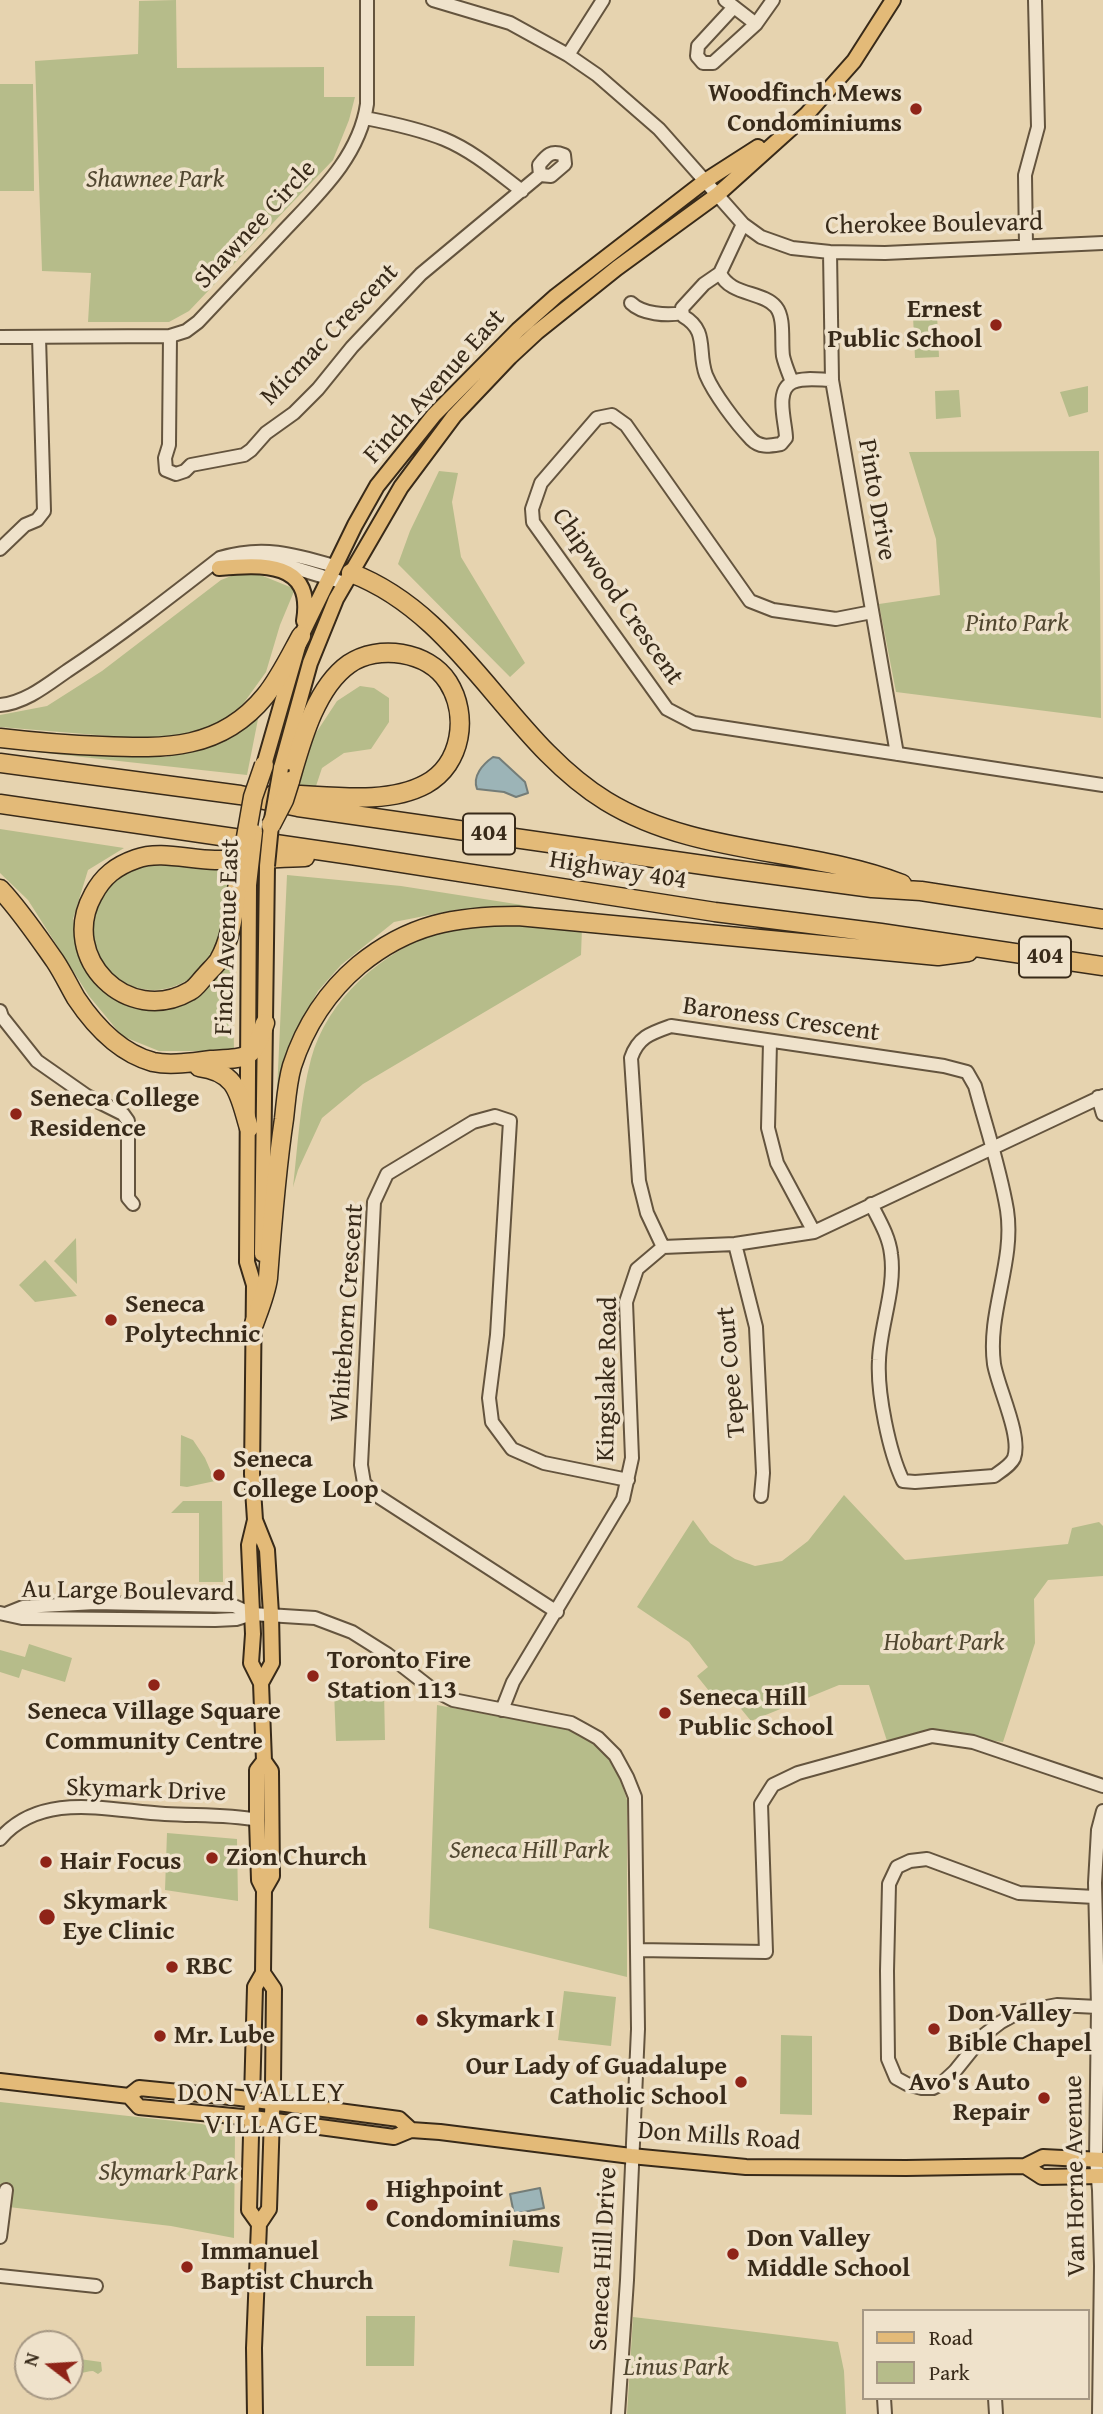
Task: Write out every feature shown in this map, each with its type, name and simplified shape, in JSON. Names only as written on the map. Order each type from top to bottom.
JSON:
[{"type":"highway","points":[[340,575],[379,586],[415,608],[559,765],[606,801],[651,823],[686,835],[871,873],[922,891]]},
{"type":"highway","points":[[0,738],[54,744],[141,748],[165,748],[193,743],[221,732],[264,698],[301,636]]},
{"type":"highway","points":[[240,795],[304,794],[361,798],[401,793],[427,783],[448,764],[457,748],[461,724],[457,700],[447,680],[429,665],[401,653],[374,652],[349,664],[335,678],[317,705],[302,741],[278,771],[253,797],[244,884],[218,961],[192,990],[174,998],[132,998],[108,984],[85,949],[83,927],[87,906],[101,881],[118,866],[139,857],[213,860],[351,855]]},
{"type":"highway","name":"Highway 404","points":[[0,763],[240,795],[377,819],[859,886],[922,891],[1103,919]]},
{"type":"highway","points":[[271,825],[284,800],[278,771]]},
{"type":"highway","name":"Highway 404","points":[[0,804],[715,912],[1103,966]]},
{"type":"highway","points":[[0,889],[56,962],[77,999],[101,1030],[139,1057],[154,1062],[171,1063],[238,1058],[249,1054],[258,1045],[265,1023]]},
{"type":"highway","points":[[254,1324],[268,1280],[279,1149],[291,1069],[301,1043],[327,997],[346,976],[372,954],[407,934],[442,922],[477,916],[518,916],[938,956],[988,950]]},
{"type":"highway","points":[[171,1063],[182,1067],[211,1069],[231,1079],[249,1128]]},
{"type":"main road","name":"Finch Avenue East","points":[[278,771],[301,636],[401,487],[454,416],[510,357],[578,298],[717,195],[807,114],[854,61],[893,0]]},
{"type":"main road","name":"Finch Avenue East","points":[[278,771],[310,663],[331,612],[340,575],[377,486],[434,415],[555,296],[705,181],[787,130]]},
{"type":"main road","points":[[219,568],[256,565],[293,577],[305,592],[306,606],[301,636]]},
{"type":"main road","name":"Finch Avenue East","points":[[254,1285],[262,1263],[266,881],[271,825]]},
{"type":"main road","name":"Finch Avenue East","points":[[244,884],[249,1054],[247,1262],[254,1285],[252,1474],[255,1520],[249,1545],[251,1663],[261,1683],[264,1761],[271,1771],[273,1838],[272,1876],[264,1890]]},
{"type":"main road","name":"Finch Avenue East","points":[[255,1520],[267,1550],[271,1614],[272,1663],[261,1683]]},
{"type":"main road","name":"Finch Avenue East","points":[[259,2224],[249,2210],[255,1987],[262,1973],[264,1890],[259,1880],[257,1770],[264,1761]]},
{"type":"main road","name":"Finch Avenue East","points":[[255,2414],[254,2356],[259,2224],[269,2209],[274,1989],[262,1973]]},
{"type":"main road","name":"Don Mills Road","points":[[0,2081],[129,2095],[139,2088],[253,2100],[399,2119],[411,2130]]},
{"type":"main road","name":"Don Mills Road","points":[[129,2095],[139,2107],[253,2118],[394,2137],[411,2130],[746,2167],[1025,2166],[1043,2157],[1100,2160]]},
{"type":"main road","name":"Don Mills Road","points":[[1025,2166],[1042,2177],[1100,2176]]},
{"type":"street","name":"Shawnee Circle","points":[[0,337],[170,336],[186,331],[198,322],[327,184],[349,155],[365,118],[367,0]]},
{"type":"street","name":"Cherokee Boulevard","points":[[433,0],[469,5],[510,23],[568,55],[626,98],[659,129],[743,224],[761,237],[792,248],[885,253],[1103,243]]},
{"type":"street","points":[[568,55],[603,0]]},
{"type":"street","points":[[756,24],[730,4],[698,46],[697,56],[703,63],[713,63],[756,24],[773,0]]},
{"type":"street","points":[[1026,246],[1025,175],[1038,127],[1035,0]]},
{"type":"street","points":[[365,118],[444,139],[473,155],[522,191]]},
{"type":"street","name":"Micmac Crescent","points":[[170,336],[169,445],[165,458],[166,470],[176,474],[186,471],[191,465],[244,455],[318,389],[352,347],[421,274],[540,175]]},
{"type":"street","points":[[682,313],[683,306],[698,290],[720,273],[743,224]]},
{"type":"street","name":"Pinto Drive","points":[[830,252],[832,380],[897,754]]},
{"type":"street","points":[[720,273],[732,286],[768,301],[777,308],[783,356],[792,382]]},
{"type":"street","points":[[631,303],[641,310],[682,313]]},
{"type":"street","points":[[682,313],[699,330],[704,365],[712,386],[756,445],[778,445],[786,438],[782,397],[792,382],[832,380]]},
{"type":"street","points":[[0,549],[25,525],[37,520],[44,511],[39,337]]},
{"type":"street","name":"Chipwood Crescent","points":[[872,611],[836,619],[773,610],[750,601],[626,425],[612,415],[597,418],[541,483],[532,509],[533,522],[667,709],[694,723],[1103,785]]},
{"type":"street","points":[[0,705],[11,704],[60,676],[112,641],[220,558],[240,552],[276,551],[302,556],[340,575]]},
{"type":"street","points":[[201,573],[243,560],[272,561],[340,575]]},
{"type":"street","points":[[0,1011],[37,1061],[87,1096],[123,1114],[128,1121],[128,1198],[133,1205]]},
{"type":"street","name":"Baroness Crescent","points":[[663,1247],[648,1213],[639,1181],[631,1058],[635,1045],[651,1034],[671,1026],[944,1066],[967,1072],[975,1086],[991,1148]]},
{"type":"street","points":[[770,1042],[768,1128],[777,1163],[814,1232]]},
{"type":"street","points":[[663,1247],[735,1244],[814,1232],[1101,1096],[1103,1114]]},
{"type":"street","name":"Whitehorn Crescent","points":[[557,1612],[376,1496],[364,1483],[361,1465],[374,1202],[387,1174],[473,1122],[495,1116],[510,1121],[497,1335],[489,1398],[492,1422],[512,1449],[544,1463],[628,1480]]},
{"type":"street","points":[[871,1204],[884,1230],[891,1254],[890,1285],[879,1361],[882,1402],[896,1466],[903,1480],[915,1482],[994,1476],[1014,1458],[1014,1436],[994,1365],[993,1332],[1006,1251],[1007,1212],[991,1148]]},
{"type":"street","name":"Tepee Court","points":[[735,1244],[756,1327],[763,1473],[761,1496]]},
{"type":"street","name":"Kingslake Road","points":[[502,1710],[513,1682],[624,1499],[632,1458],[626,1302],[637,1269],[663,1247]]},
{"type":"street","name":"Au Large Boulevard","points":[[4,1613],[23,1607],[95,1603],[234,1606],[252,1614]]},
{"type":"street","name":"Seneca Hill Drive","points":[[252,1614],[315,1618],[352,1632],[387,1654],[432,1689],[453,1700],[570,1723],[598,1738],[615,1755],[635,1797],[638,2029],[628,2267],[618,2414]]},
{"type":"street","points":[[637,1950],[766,1952],[761,1804],[773,1785],[798,1773],[932,1736],[973,1742],[1103,1786]]},
{"type":"street","name":"Skymark Drive","points":[[0,1839],[19,1823],[46,1811],[82,1805],[161,1814],[257,1820]]},
{"type":"street","name":"Van Horne Avenue","points":[[1099,2414],[1101,2266],[1095,1897],[1098,1830],[1103,1811]]},
{"type":"street","points":[[1095,1897],[1019,1893],[927,1859],[910,1861],[897,1867],[889,1884],[888,2059],[896,2078],[907,2084],[933,2088],[955,2071],[984,2035],[1019,2012],[1057,2005],[1098,2007]]},
{"type":"street","points":[[0,2237],[6,2190]]},
{"type":"street","points":[[0,2276],[96,2286]]},
{"type":"green space","name":"Shawnee Park","points":[[176,0],[177,68],[324,67],[324,97],[355,97],[349,120],[333,160],[189,311],[169,322],[88,322],[91,273],[42,271],[35,61],[138,54],[139,1]]},
{"type":"green space","points":[[0,84],[33,84],[34,191],[0,191]]},
{"type":"green space","points":[[937,314],[939,357],[915,358],[913,316]]},
{"type":"green space","points":[[1088,386],[1088,412],[1069,417],[1060,392]]},
{"type":"green space","points":[[959,390],[961,417],[936,419],[935,391]]},
{"type":"green space","name":"Pinto Park","points":[[1099,451],[1101,718],[896,692],[879,604],[940,595],[936,539],[909,452]]},
{"type":"green space","points":[[439,471],[458,473],[452,502],[461,557],[525,663],[510,677],[398,564],[410,531]]},
{"type":"green space","points":[[244,571],[295,589],[280,625],[266,672],[238,711],[219,728],[157,740],[0,727],[0,715],[47,706],[102,671],[221,580]]},
{"type":"green space","points":[[360,686],[374,688],[389,698],[389,722],[371,749],[344,753],[322,768],[316,786],[298,785],[312,739],[337,701]]},
{"type":"green space","points":[[259,714],[247,775],[0,748],[0,743],[166,757],[203,747]]},
{"type":"green space","points":[[0,829],[124,848],[88,870],[73,919],[81,959],[94,979],[130,1003],[152,1009],[173,1007],[194,1000],[222,969],[232,938],[234,1051],[159,1051],[122,1036],[89,996],[28,900],[0,873]]},
{"type":"green space","points":[[170,865],[230,868],[225,913],[217,946],[206,965],[185,982],[154,990],[131,986],[113,973],[99,955],[92,934],[93,911],[103,890],[129,870]]},
{"type":"green space","points":[[287,875],[401,886],[554,910],[552,914],[460,909],[394,922],[341,965],[318,991],[294,1034],[277,1092]]},
{"type":"green space","points":[[487,923],[582,927],[581,955],[363,1084],[322,1118],[293,1187],[307,1075],[319,1037],[330,1017],[360,981],[397,952],[451,928]]},
{"type":"green space","points":[[76,1238],[77,1284],[54,1261]]},
{"type":"green space","points":[[45,1260],[77,1296],[35,1302],[19,1285]]},
{"type":"green space","points":[[181,1435],[193,1440],[215,1481],[180,1486]]},
{"type":"green space","name":"Hobart Park","points":[[844,1495],[905,1560],[1068,1544],[1072,1528],[1099,1522],[1103,1526],[1103,1576],[1048,1580],[1034,1599],[1035,1643],[1003,1742],[923,1731],[887,1741],[869,1685],[839,1685],[751,1721],[733,1699],[722,1707],[697,1676],[708,1667],[689,1642],[637,1607],[693,1520],[710,1543],[735,1559],[755,1566],[782,1561],[808,1541]]},
{"type":"green space","points":[[183,1501],[222,1501],[223,1582],[199,1582],[199,1513],[171,1513]]},
{"type":"green space","points":[[29,1644],[72,1658],[65,1682],[22,1669],[19,1678],[0,1672],[0,1650],[25,1657]]},
{"type":"green space","points":[[384,1690],[385,1740],[336,1741],[334,1691]]},
{"type":"green space","name":"Seneca Hill Park","points":[[437,1705],[566,1729],[598,1748],[613,1766],[627,1800],[627,1977],[429,1928]]},
{"type":"green space","points":[[167,1833],[237,1839],[238,1901],[165,1890]]},
{"type":"green space","points":[[564,1991],[616,1997],[611,2046],[558,2040]]},
{"type":"green space","points":[[781,2035],[812,2036],[812,2115],[780,2114]]},
{"type":"green space","name":"Skymark Park","points":[[0,2102],[202,2124],[235,2134],[234,2238],[171,2226],[0,2206]]},
{"type":"green space","points":[[513,2240],[563,2247],[559,2273],[509,2266]]},
{"type":"green space","points":[[366,2316],[415,2316],[414,2366],[366,2366]]},
{"type":"green space","name":"Linus Park","points":[[633,2317],[838,2342],[844,2371],[846,2414],[627,2414]]},
{"type":"green space","points":[[84,2360],[101,2362],[102,2371],[98,2374],[93,2371],[84,2372]]},
{"type":"water","points":[[493,757],[499,758],[525,782],[528,793],[516,797],[504,792],[477,789],[477,775]]},
{"type":"water","points":[[540,2188],[544,2208],[514,2214],[510,2194]]},
{"type":"place","name":"Woodfinch Mews Condominiums","points":[[916,109]]},
{"type":"place","name":"Ernest Public School","points":[[996,325]]},
{"type":"place","name":"Seneca College Residence","points":[[16,1114]]},
{"type":"place","name":"Seneca Polytechnic","points":[[111,1320]]},
{"type":"place","name":"Seneca College Loop","points":[[219,1475]]},
{"type":"place","name":"Toronto Fire Station 113","points":[[313,1676]]},
{"type":"place","name":"Seneca Village Square Community Centre","points":[[154,1685]]},
{"type":"place","name":"Seneca Hill Public School","points":[[665,1713]]},
{"type":"place","name":"Zion Church","points":[[212,1858]]},
{"type":"place","name":"Hair Focus","points":[[46,1862]]},
{"type":"place","name":"Skymark Eye Clinic","points":[[47,1917]]},
{"type":"place","name":"RBC","points":[[172,1967]]},
{"type":"place","name":"Skymark I","points":[[422,2020]]},
{"type":"place","name":"Don Valley Bible Chapel","points":[[934,2029]]},
{"type":"place","name":"Mr. Lube","points":[[160,2036]]},
{"type":"place","name":"Our Lady of Guadalupe Catholic School","points":[[741,2082]]},
{"type":"place","name":"Avo's Auto Repair","points":[[1044,2098]]},
{"type":"place","name":"Highpoint Condominiums","points":[[372,2205]]},
{"type":"place","name":"Don Valley Middle School","points":[[733,2254]]},
{"type":"place","name":"Immanuel Baptist Church","points":[[187,2267]]},
{"type":"district","name":"DON VALLEY VILLAGE","points":[[262,2110]]}]
